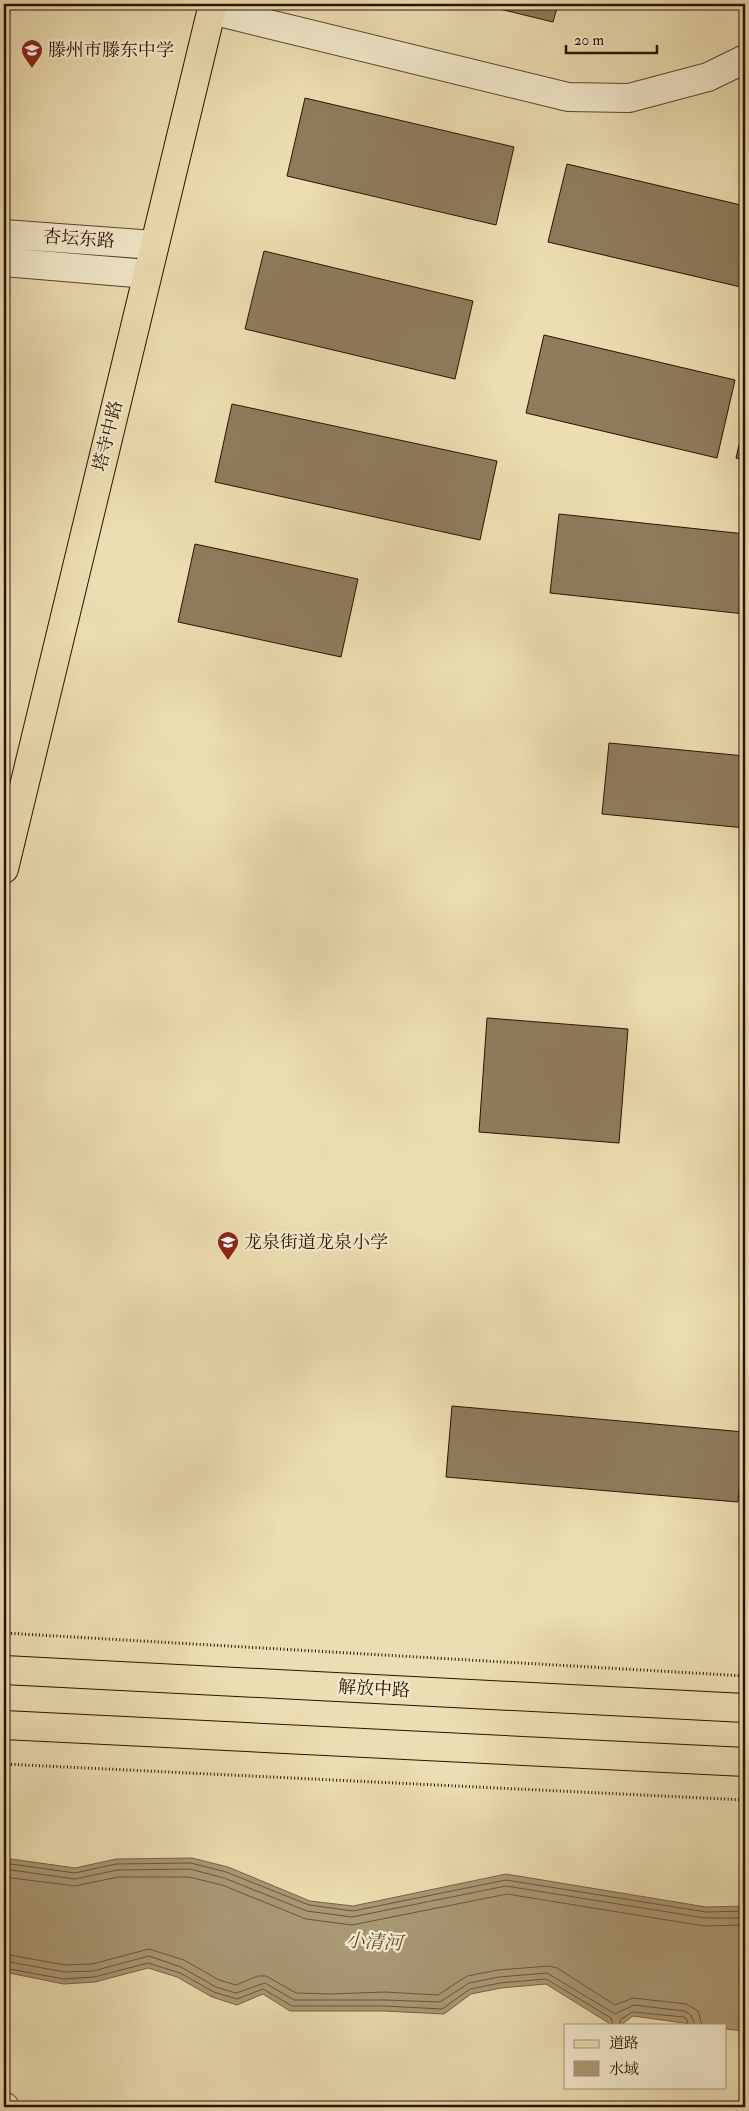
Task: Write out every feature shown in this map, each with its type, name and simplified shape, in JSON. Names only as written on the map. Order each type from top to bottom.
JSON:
[{"type":"main road","name":"塔寺中路","points":[[4,869],[212,7]]},
{"type":"main road","name":"解放中路","points":[[4,1670],[745,1708]]},
{"type":"main road","points":[[4,1725],[745,1762]]},
{"type":"street","points":[[212,7],[568,97],[629,98],[708,77],[745,59]]},
{"type":"street","name":"杏坛东路","points":[[4,234],[154,245]]},
{"type":"street","name":"杏坛东路","points":[[4,262],[147,274]]},
{"type":"path","points":[[4,1633],[745,1676]]},
{"type":"path","points":[[4,1764],[745,1800]]},
{"type":"water","name":"小清河","points":[[4,1858],[75,1868],[116,1859],[192,1858],[228,1867],[310,1901],[353,1906],[506,1874],[706,1907],[745,1906],[745,2031],[726,2029],[726,2024],[691,2024],[633,2016],[622,2024],[610,2024],[546,1984],[501,1988],[471,1994],[444,2014],[384,2011],[290,2011],[263,1994],[237,2005],[212,1997],[177,1977],[148,1968],[95,1982],[64,1984],[4,1972]]},
{"type":"building","points":[[479,4],[558,4],[553,22]]},
{"type":"building","points":[[305,98],[514,147],[496,225],[287,176]]},
{"type":"building","points":[[567,164],[745,206],[745,288],[548,242]]},
{"type":"building","points":[[264,251],[473,301],[455,379],[245,329]]},
{"type":"building","points":[[544,335],[735,380],[717,458],[526,413]]},
{"type":"building","points":[[232,404],[497,461],[480,540],[215,482]]},
{"type":"building","points":[[745,420],[745,460],[736,458]]},
{"type":"building","points":[[559,514],[745,534],[745,614],[550,593]]},
{"type":"building","points":[[195,544],[358,579],[341,657],[178,622]]},
{"type":"building","points":[[609,743],[745,756],[745,828],[602,814]]},
{"type":"building","points":[[487,1018],[628,1029],[619,1143],[479,1132]]},
{"type":"building","points":[[452,1406],[744,1432],[738,1502],[446,1477]]},
{"type":"place","name":"滕州市滕东中学","points":[[32,69]]},
{"type":"place","name":"龙泉街道龙泉小学","points":[[228,1261]]}]
